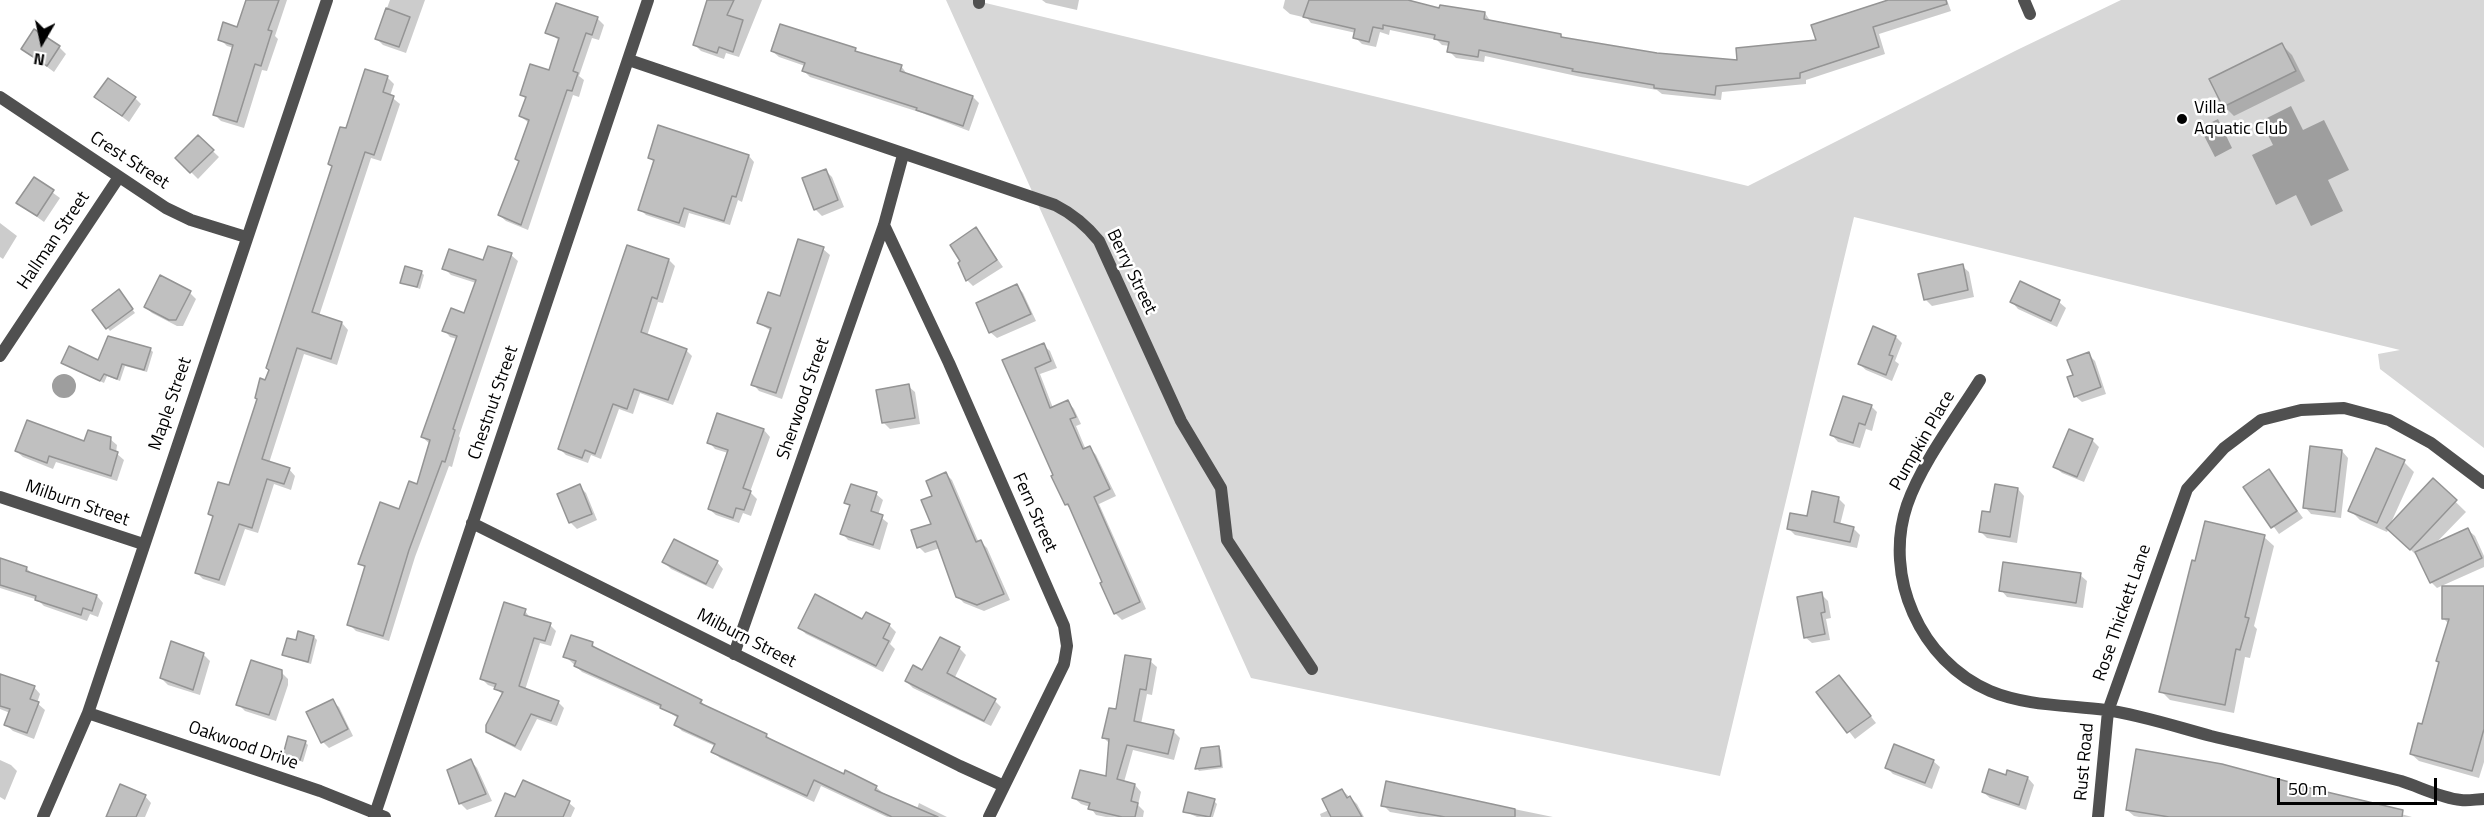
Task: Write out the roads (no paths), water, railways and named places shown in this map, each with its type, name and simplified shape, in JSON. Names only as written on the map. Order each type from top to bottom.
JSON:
[{"type":"street","name":"Maple Street","points":[[43,817],[88,713],[327,0]]},
{"type":"street","name":"Chestnut Street","points":[[378,816],[472,523],[648,0]]},
{"type":"street","points":[[2024,0],[2030,14]]},
{"type":"street","name":"Berry Street","points":[[629,60],[1055,205],[1071,213],[1088,226],[1099,241],[1181,421],[1221,488],[1227,540],[1312,669]]},
{"type":"street","name":"Crest Street","points":[[0,97],[166,208],[191,220],[246,237]]},
{"type":"street","name":"Sherwood Street","points":[[734,654],[884,225],[903,155]]},
{"type":"street","name":"Hallman Street","points":[[0,356],[119,177]]},
{"type":"street","name":"Fern Street","points":[[884,225],[949,363],[1064,626],[1067,646],[1064,664],[989,817]]},
{"type":"street","name":"Pumpkin Place","points":[[1980,380],[1916,483],[1907,506],[1900,556],[1902,578],[1909,604],[1920,628],[1933,646],[1954,668],[1990,691],[2021,700],[2108,711]]},
{"type":"street","name":"Rose Thickett Lane","points":[[2484,483],[2431,442],[2390,420],[2344,408],[2301,410],[2261,420],[2224,448],[2187,489],[2108,711],[2402,782],[2461,800],[2484,799]]},
{"type":"street","name":"Milburn Street","points":[[0,496],[143,544]]},
{"type":"street","name":"Milburn Street","points":[[472,523],[1004,786]]},
{"type":"street","name":"Rust Road","points":[[2098,817],[2108,711]]},
{"type":"street","name":"Oakwood Drive","points":[[88,713],[320,791],[378,816]]},
{"type":"place","name":"Villa Aquatic Club","points":[[2182,119]]}]
